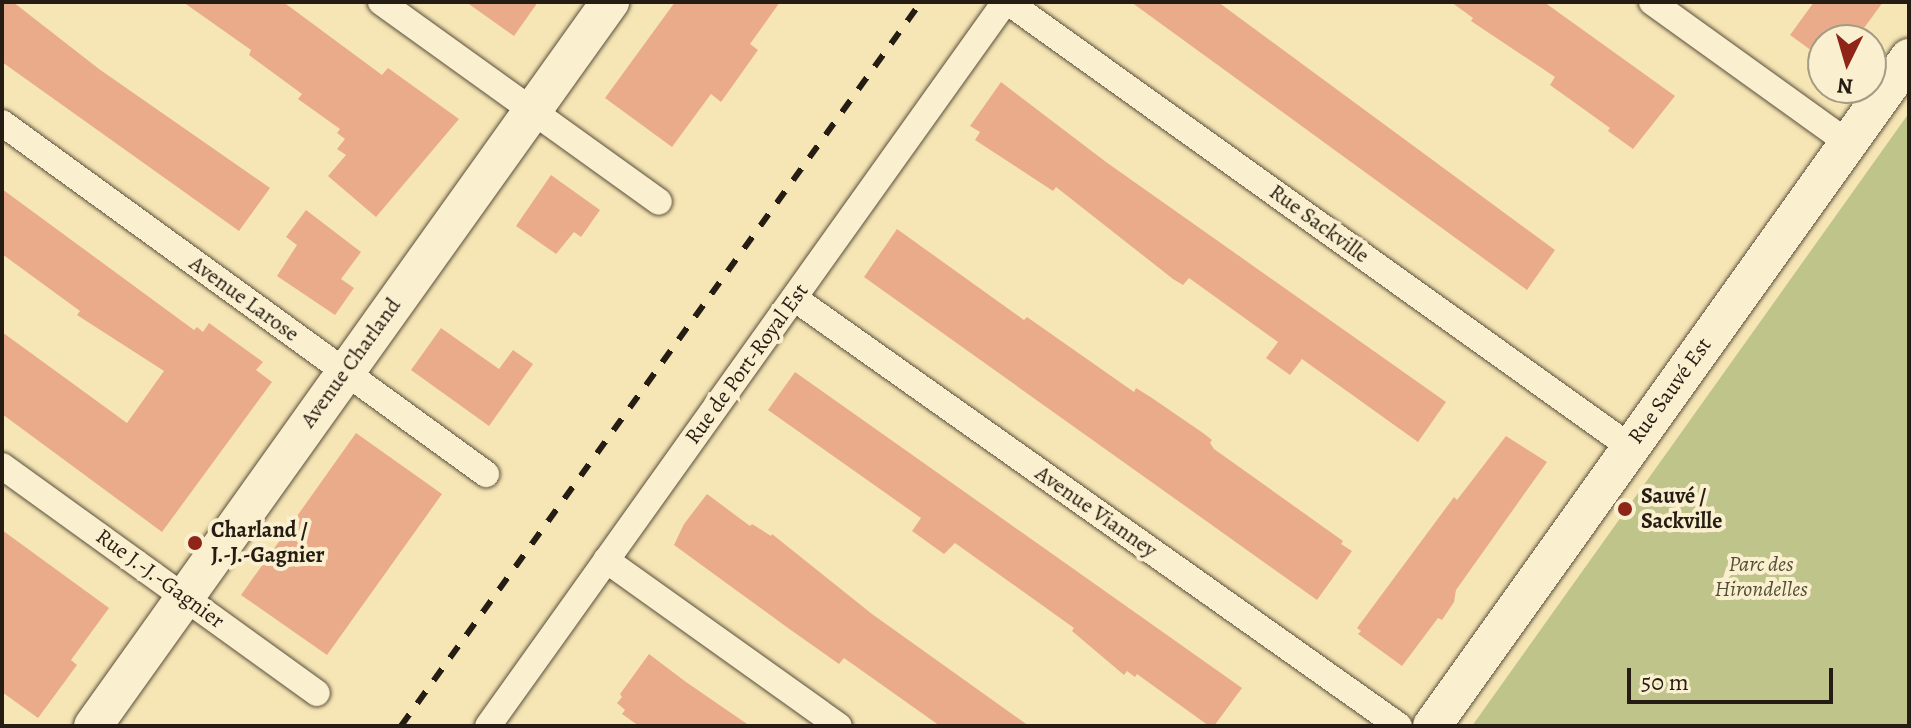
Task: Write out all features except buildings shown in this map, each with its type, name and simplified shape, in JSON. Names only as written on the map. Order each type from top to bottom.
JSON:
[{"type":"street","points":[[381,2],[659,202]]},
{"type":"street","name":"Avenue Charland","points":[[93,726],[610,2]]},
{"type":"street","name":"Rue de Port-Royal Est","points":[[488,726],[1006,2]]},
{"type":"street","name":"Rue Sackville","points":[[1006,2],[1630,447]]},
{"type":"street","points":[[1652,2],[1848,143]]},
{"type":"street","name":"Rue Sauvé Est","points":[[1432,726],[1909,58]]},
{"type":"street","name":"Avenue Larose","points":[[2,123],[486,474]]},
{"type":"street","name":"Avenue Vianney","points":[[794,298],[1399,726]]},
{"type":"street","name":"Rue J.-J.-Gagnier","points":[[2,466],[317,693]]},
{"type":"street","points":[[606,560],[839,726]]},
{"type":"green space","name":"Parc des Hirondelles","points":[[1909,113],[1909,726],[1472,726]]},
{"type":"railway","points":[[401,726],[921,2]]},
{"type":"place","name":"Sauvé / Sackville","points":[[1625,509]]},
{"type":"place","name":"Charland / J.-J.-Gagnier","points":[[195,543]]}]
